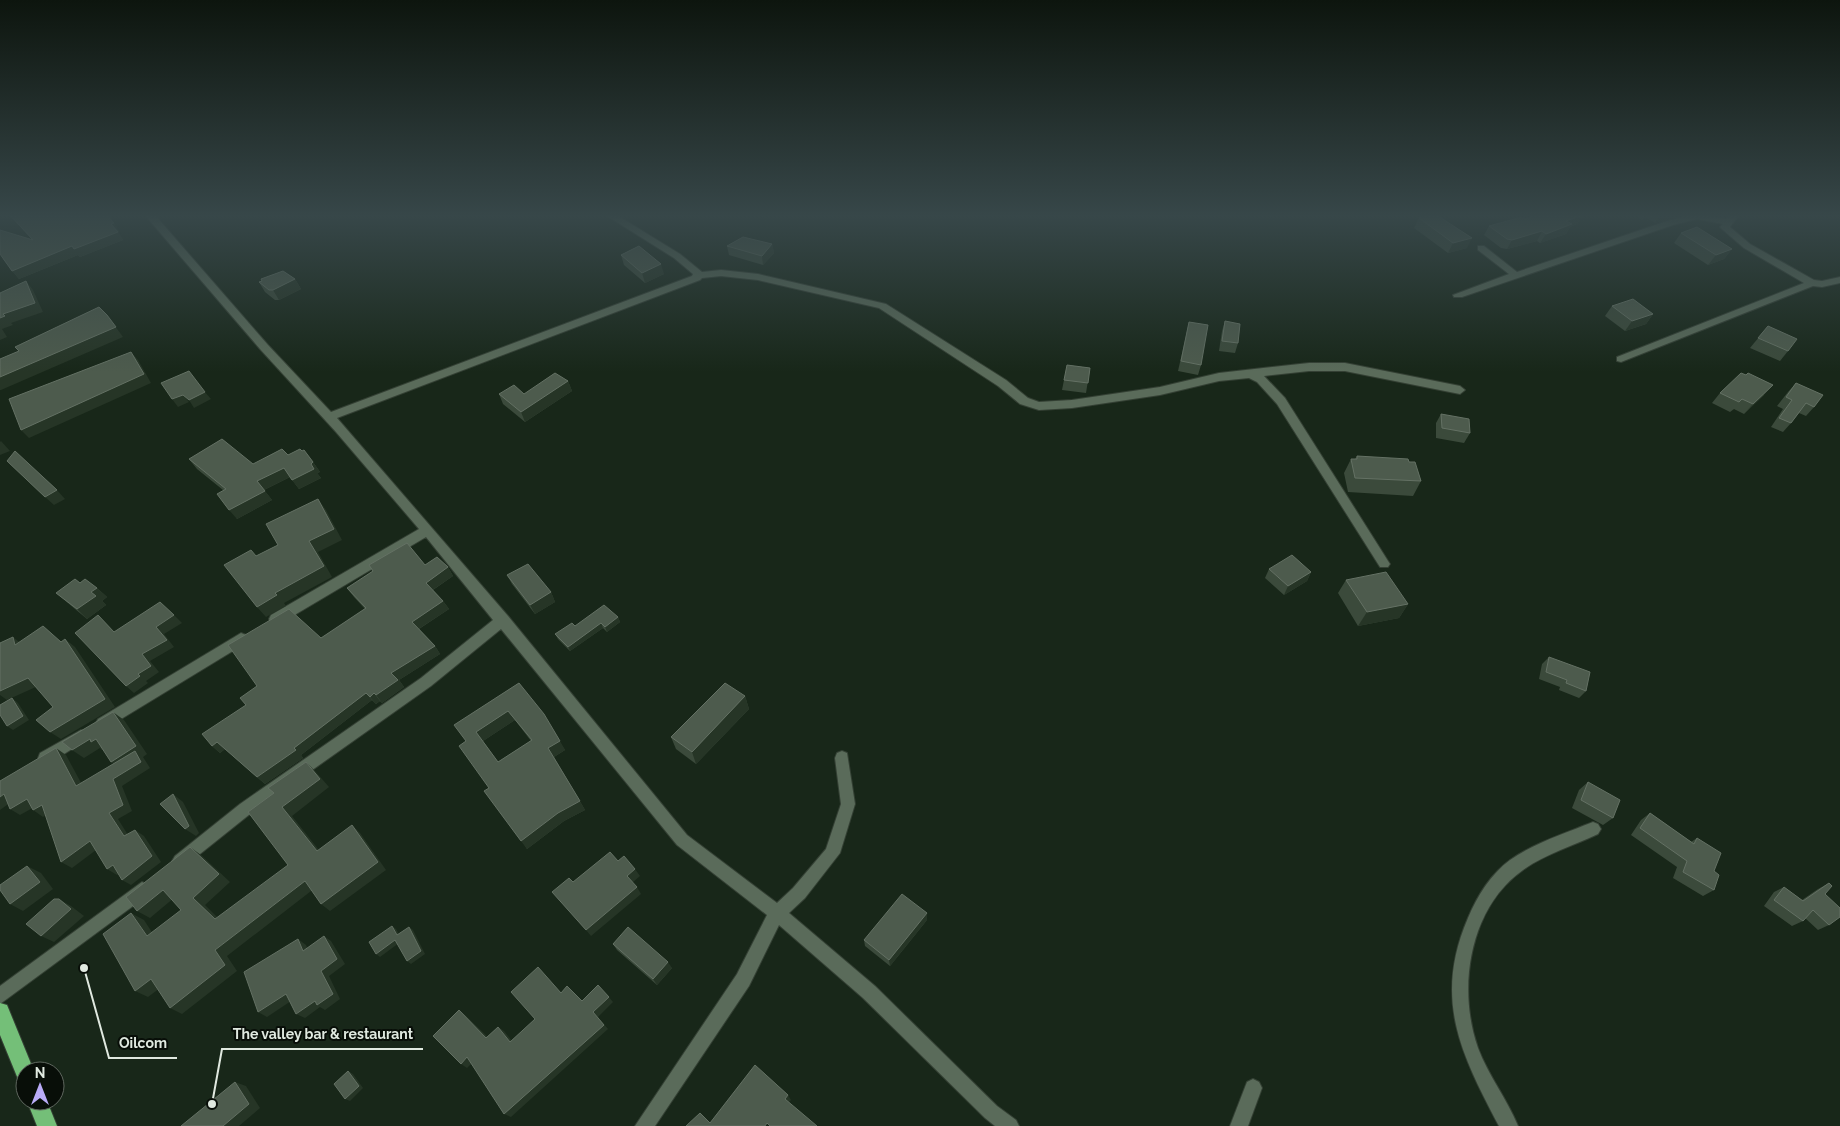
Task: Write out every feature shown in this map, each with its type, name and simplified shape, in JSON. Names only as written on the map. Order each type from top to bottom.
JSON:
[{"type":"highway","points":[[0,1012],[5,1040],[18,1061]]},
{"type":"highway","points":[[41,1111],[47,1126]]},
{"type":"street","points":[[194,267],[264,348],[329,417],[427,530],[682,840],[777,912],[868,992],[991,1112],[1010,1126]]},
{"type":"street","points":[[690,267],[698,275]]},
{"type":"street","points":[[1505,267],[1517,276]]},
{"type":"street","points":[[1458,295],[1544,267]]},
{"type":"street","points":[[1783,267],[1812,283],[1822,284],[1840,280]]},
{"type":"street","points":[[329,417],[697,278],[698,275],[721,273],[758,277],[882,306],[1002,383],[1024,401],[1039,406],[1072,404],[1150,392],[1219,377],[1309,367],[1344,367],[1460,390]]},
{"type":"street","points":[[1621,359],[1812,283]]},
{"type":"street","points":[[1250,374],[1261,379],[1281,401],[1384,564]]},
{"type":"street","points":[[33,765],[427,530]]},
{"type":"street","points":[[170,869],[245,809],[426,682],[502,620]]},
{"type":"street","points":[[644,1126],[742,980],[777,912],[799,893],[832,853],[848,804],[842,758]]},
{"type":"street","points":[[1509,1126],[1470,1046],[1462,1011],[1460,971],[1470,933],[1485,900],[1506,874],[1534,855],[1593,829]]},
{"type":"street","points":[[0,996],[154,880]]},
{"type":"street","points":[[1239,1126],[1253,1088]]},
{"type":"building","points":[[9,267],[23,267],[12,271]]},
{"type":"building","points":[[634,267],[656,267],[642,273]]},
{"type":"building","points":[[283,271],[295,279],[273,290],[269,290],[259,282],[262,281],[261,279]]},
{"type":"building","points":[[26,281],[35,303],[3,314],[5,316],[0,318],[0,293]]},
{"type":"building","points":[[1633,299],[1653,314],[1632,321],[1612,306]]},
{"type":"building","points":[[99,307],[116,327],[0,377],[0,359],[19,351],[15,347]]},
{"type":"building","points":[[1225,321],[1240,324],[1238,343],[1222,341]]},
{"type":"building","points":[[1189,322],[1208,325],[1201,365],[1181,361]]},
{"type":"building","points":[[1768,326],[1797,339],[1788,351],[1758,338]]},
{"type":"building","points":[[131,352],[144,374],[21,430],[9,399]]},
{"type":"building","points":[[1067,365],[1090,368],[1088,383],[1064,380]]},
{"type":"building","points":[[189,371],[205,392],[189,400],[183,395],[172,399],[161,383]]},
{"type":"building","points":[[555,373],[568,381],[521,412],[499,394],[514,385],[524,394]]},
{"type":"building","points":[[1741,373],[1746,375],[1748,373],[1773,385],[1753,404],[1742,399],[1739,402],[1720,393]]},
{"type":"building","points":[[1796,383],[1823,395],[1814,407],[1806,403],[1791,423],[1779,418],[1792,400],[1786,397]]},
{"type":"building","points":[[1441,414],[1469,419],[1470,433],[1442,428]]},
{"type":"building","points":[[222,439],[253,464],[282,449],[288,455],[300,449],[304,450],[313,462],[311,464],[314,469],[292,480],[284,468],[257,481],[265,491],[229,510],[217,494],[226,489],[189,459]]},
{"type":"building","points":[[15,451],[57,490],[45,497],[7,461]]},
{"type":"building","points":[[1357,456],[1408,459],[1409,462],[1415,462],[1421,481],[1355,478],[1351,459],[1357,459]]},
{"type":"building","points":[[318,499],[334,529],[309,541],[324,566],[275,593],[277,595],[257,607],[224,565],[251,550],[256,556],[278,545],[266,524]]},
{"type":"building","points":[[407,543],[425,565],[437,557],[448,567],[426,583],[443,601],[412,622],[435,646],[391,673],[398,680],[376,695],[374,693],[370,697],[366,693],[294,748],[296,750],[257,777],[217,742],[212,746],[202,734],[246,705],[240,698],[257,686],[228,645],[289,609],[321,638],[366,608],[347,588],[373,571],[369,565]]},
{"type":"building","points":[[1292,555],[1311,572],[1288,586],[1269,569]]},
{"type":"building","points":[[528,564],[551,592],[530,605],[507,575]]},
{"type":"building","points":[[1386,572],[1408,604],[1367,612],[1346,580]]},
{"type":"building","points":[[75,579],[80,583],[85,579],[97,588],[91,592],[96,596],[77,609],[56,593]]},
{"type":"building","points":[[160,602],[174,615],[156,627],[167,640],[142,654],[151,666],[138,674],[140,676],[126,686],[75,633],[98,615],[114,632]]},
{"type":"building","points":[[604,605],[618,617],[605,627],[601,623],[568,647],[555,634],[572,623],[575,626]]},
{"type":"building","points":[[43,626],[61,642],[65,639],[105,699],[50,732],[36,720],[53,707],[28,678],[0,691],[0,643],[13,637],[15,645]]},
{"type":"building","points":[[1549,657],[1590,672],[1586,691],[1566,683],[1567,680],[1546,672]]},
{"type":"building","points":[[519,683],[544,714],[560,741],[548,748],[580,801],[558,813],[521,841],[484,791],[489,788],[459,746],[466,741],[454,725]],"holes":[[[508,711],[532,740],[498,762],[476,732]]]},
{"type":"building","points":[[725,683],[745,696],[692,752],[671,737]]},
{"type":"building","points":[[12,698],[23,716],[7,726],[0,715],[0,705]]},
{"type":"building","points":[[113,712],[136,746],[111,762],[96,739],[91,742],[90,739],[72,750],[62,742]]},
{"type":"building","points":[[56,748],[76,786],[135,751],[141,762],[113,779],[123,805],[109,813],[124,836],[135,830],[152,856],[122,880],[113,865],[107,869],[90,841],[61,862],[42,805],[33,810],[27,799],[10,809],[4,794],[0,797],[0,781]]},
{"type":"building","points":[[306,762],[320,779],[282,807],[317,851],[352,825],[378,862],[321,904],[305,881],[215,950],[225,965],[170,1008],[151,979],[135,991],[103,934],[131,913],[147,936],[181,910],[163,890],[137,911],[126,897],[190,847],[219,874],[193,898],[215,919],[288,865],[248,812],[274,793],[268,788]]},
{"type":"building","points":[[1588,782],[1620,800],[1613,818],[1581,800]]},
{"type":"building","points":[[173,794],[189,826],[185,829],[160,804]]},
{"type":"building","points":[[1650,813],[1694,844],[1697,838],[1721,853],[1714,871],[1719,875],[1714,890],[1683,872],[1687,861],[1640,828]]},
{"type":"building","points":[[610,852],[618,861],[624,856],[635,869],[627,876],[637,887],[586,930],[552,892],[569,878],[573,882]]},
{"type":"building","points":[[27,866],[40,882],[10,904],[0,890],[0,885]]},
{"type":"building","points":[[1829,883],[1832,886],[1825,894],[1840,908],[1840,917],[1829,925],[1813,910],[1803,921],[1774,900],[1784,887],[1803,901]]},
{"type":"building","points":[[902,894],[927,913],[889,960],[864,940]]},
{"type":"building","points":[[54,899],[59,899],[71,909],[41,936],[26,924]]},
{"type":"building","points":[[392,926],[397,935],[409,927],[421,951],[407,961],[395,940],[376,954],[369,942]]},
{"type":"building","points":[[628,927],[668,962],[653,979],[613,944]]},
{"type":"building","points":[[324,936],[337,959],[321,971],[333,994],[317,1005],[315,1001],[296,1014],[286,994],[258,1012],[244,972],[298,939],[303,951]]},
{"type":"building","points":[[538,967],[561,993],[567,986],[582,1001],[598,985],[609,997],[593,1012],[604,1025],[504,1114],[467,1057],[461,1064],[433,1036],[459,1010],[486,1038],[498,1027],[510,1042],[535,1019],[511,992]]},
{"type":"building","points":[[755,1065],[788,1095],[785,1099],[817,1126],[770,1126],[767,1123],[765,1126],[686,1126],[700,1113],[710,1123]]},
{"type":"building","points":[[348,1071],[359,1086],[345,1099],[334,1084]]},
{"type":"building","points":[[235,1082],[249,1104],[223,1126],[181,1126]]},
{"type":"place","name":"Oilcom","points":[[84,968]]},
{"type":"place","name":"The valley bar & restaurant","points":[[212,1104]]}]
